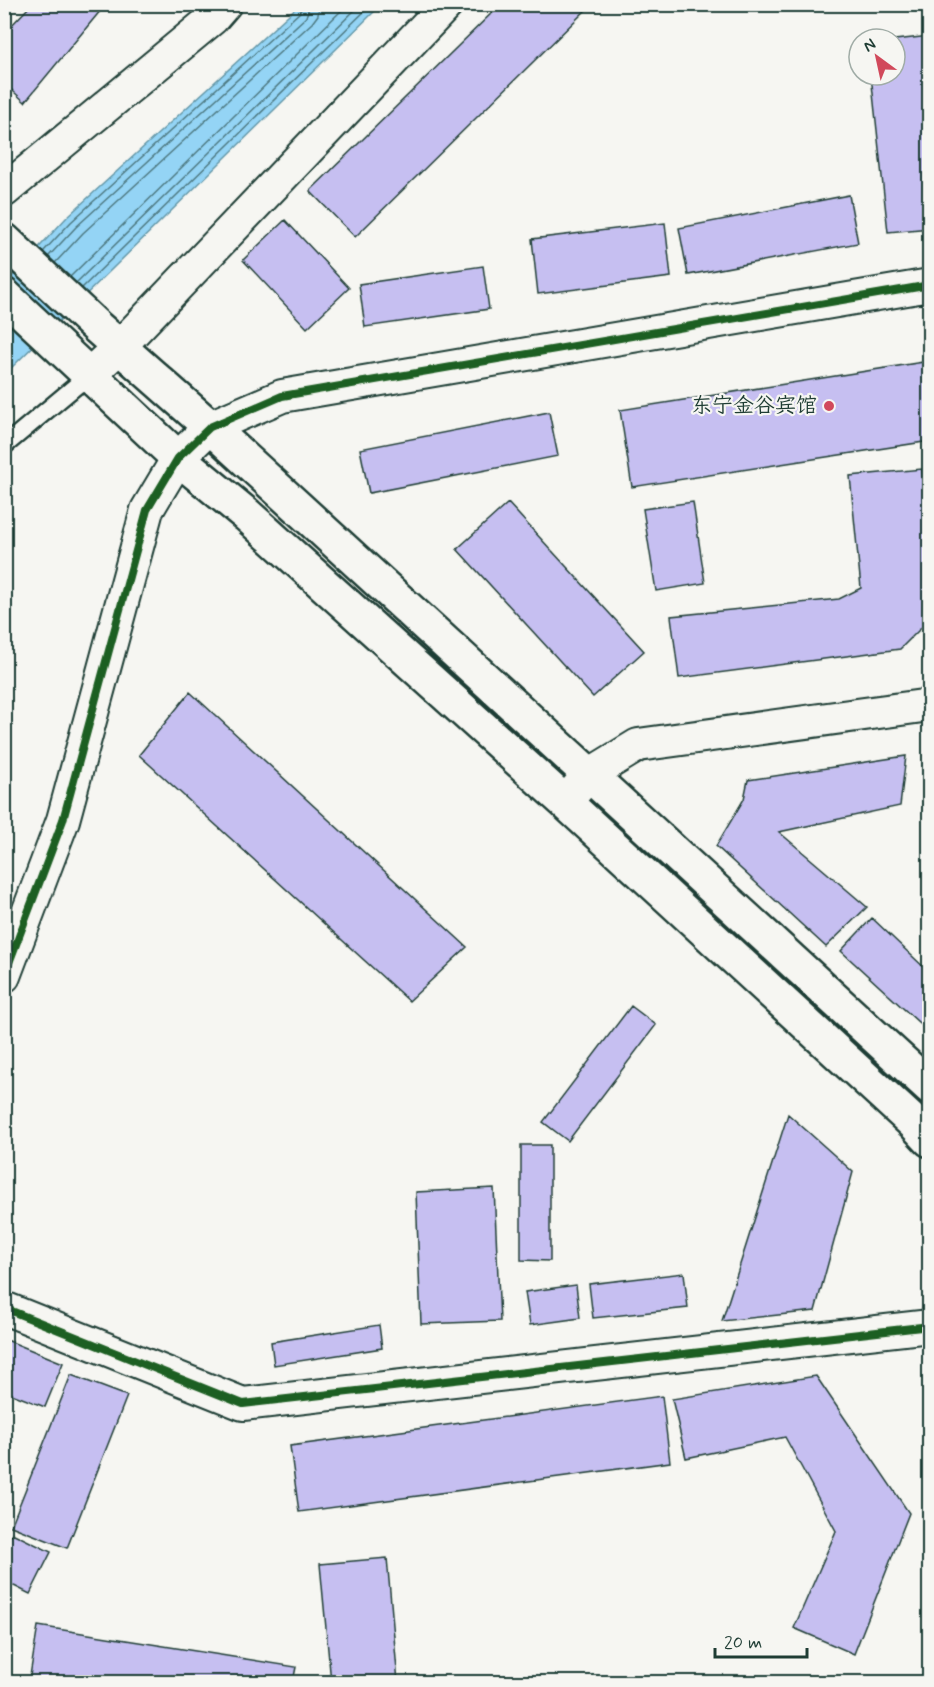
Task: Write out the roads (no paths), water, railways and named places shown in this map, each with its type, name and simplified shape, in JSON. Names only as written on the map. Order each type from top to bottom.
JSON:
[{"type":"highway","points":[[10,245],[930,1088]]},
{"type":"highway","points":[[4,294],[178,458],[247,515],[564,802],[930,1140]]},
{"type":"street","points":[[4,191],[212,19],[225,4]]},
{"type":"street","points":[[80,366],[447,4]]},
{"type":"street","points":[[4,976],[63,820],[147,510],[178,458],[210,427],[282,396],[930,285]]},
{"type":"street","points":[[564,802],[589,775],[638,745],[930,705]]},
{"type":"street","points":[[4,1308],[243,1404],[930,1326]]},
{"type":"lane","points":[[4,446],[80,366]]},
{"type":"water","points":[[299,5],[381,5],[5,374],[5,284],[67,217]]},
{"type":"place","name":"东宁金谷宾馆","points":[[829,406]]}]
